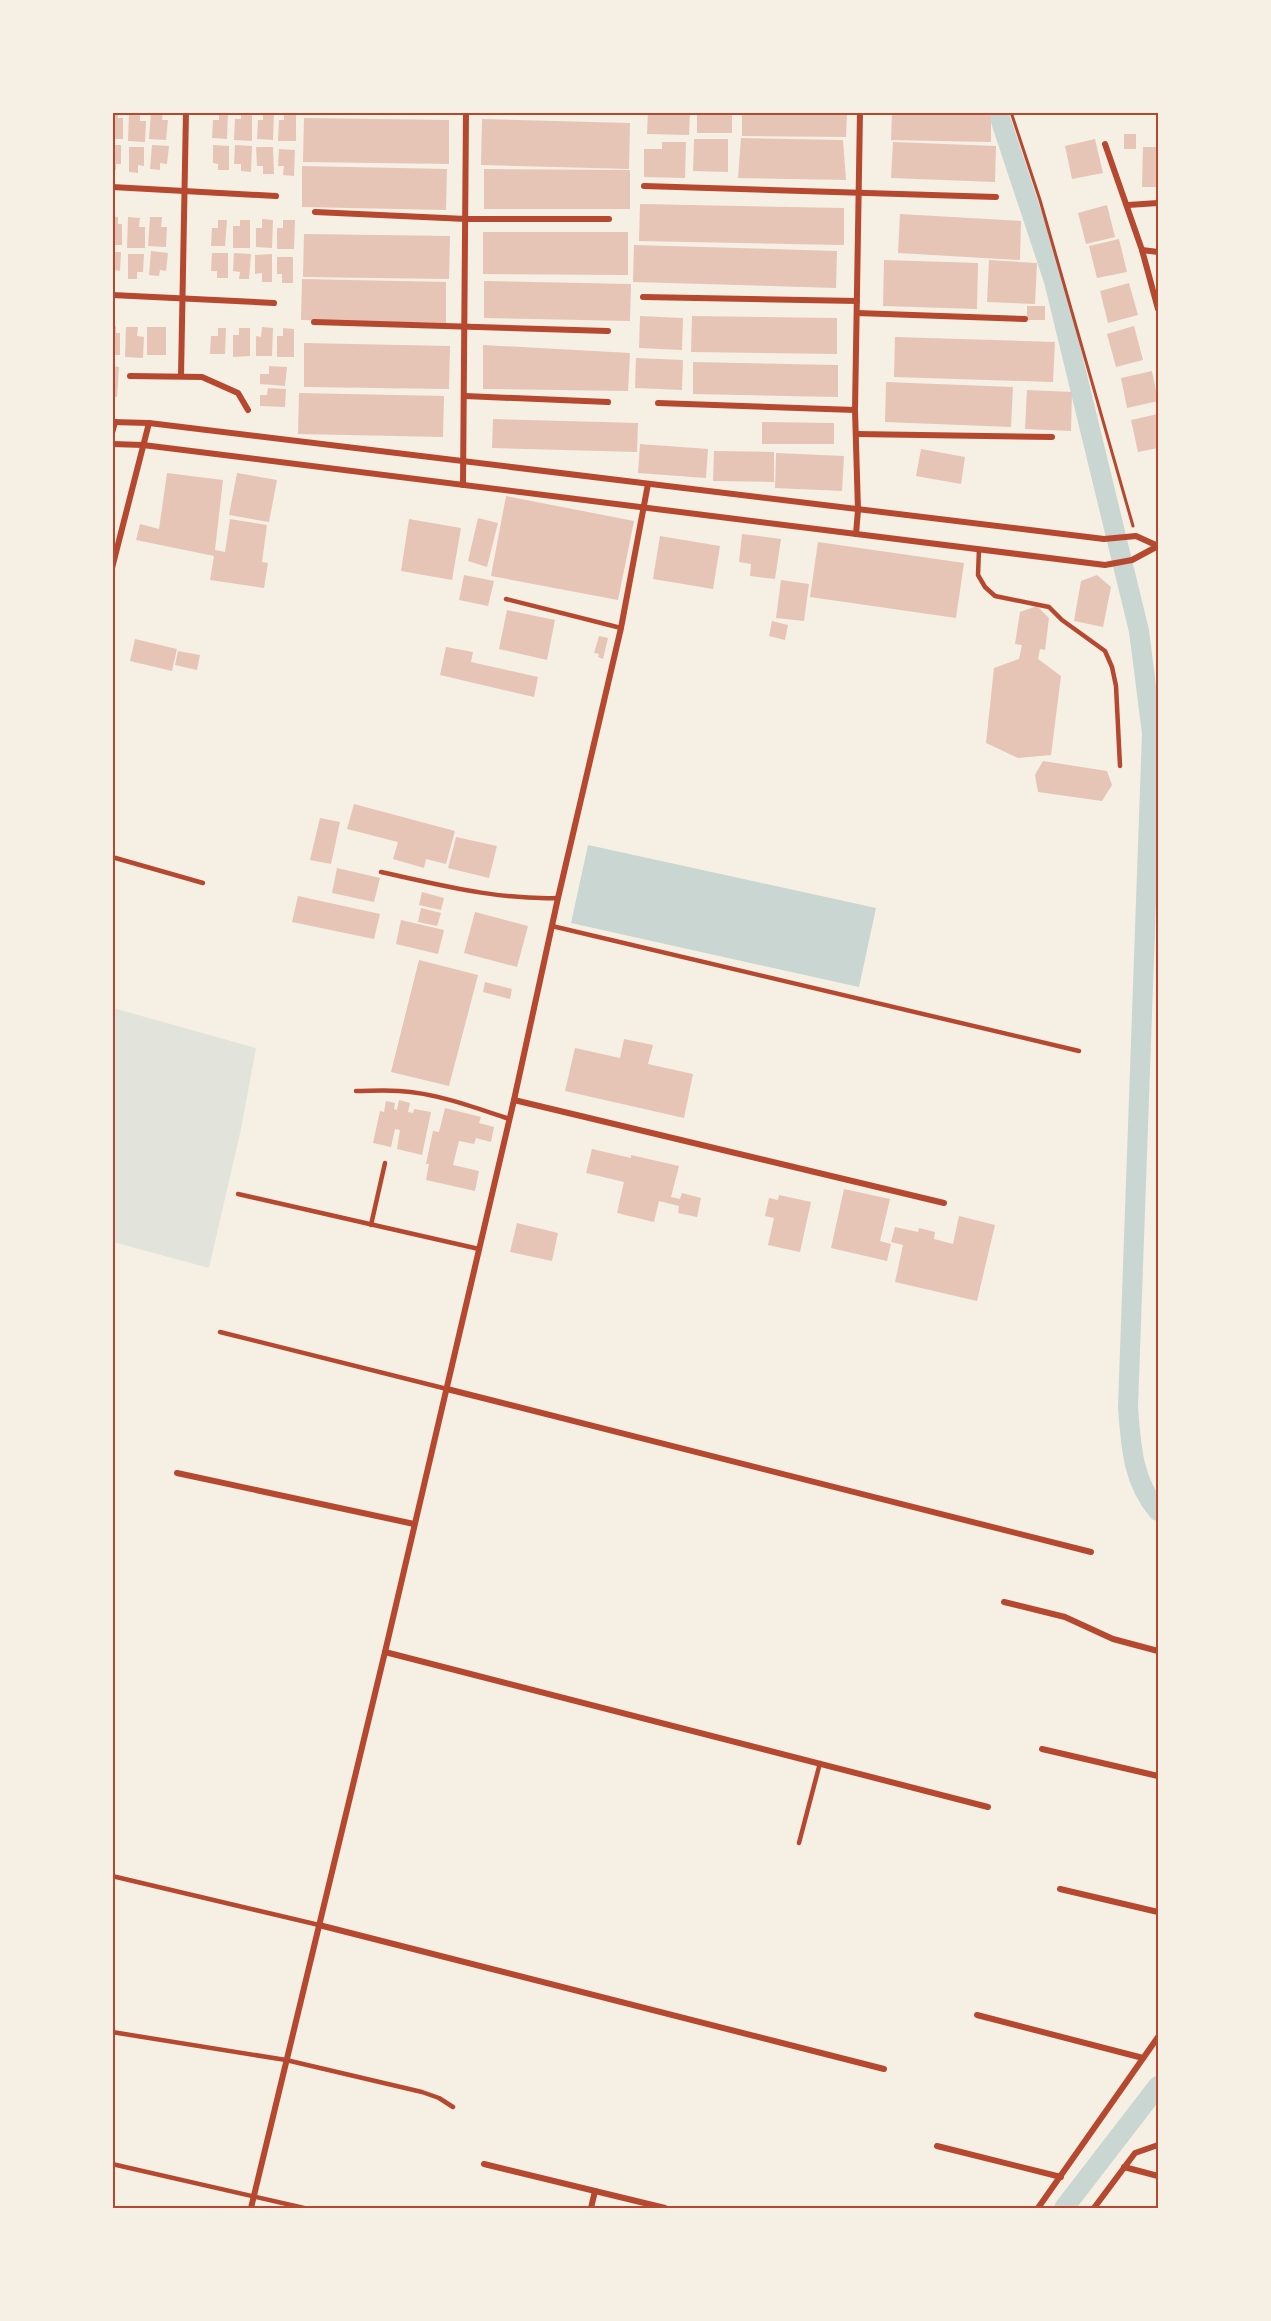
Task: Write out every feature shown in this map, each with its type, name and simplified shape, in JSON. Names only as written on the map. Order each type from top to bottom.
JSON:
[{"type":"street","points":[[181,376],[186,112]]},
{"type":"street","points":[[463,485],[466,112]]},
{"type":"street","points":[[856,534],[858,510],[855,410],[860,112]]},
{"type":"street","points":[[1105,144],[1143,250],[1158,309]]},
{"type":"street","points":[[644,186],[996,197]]},
{"type":"street","points":[[112,187],[276,196]]},
{"type":"street","points":[[1128,205],[1158,203]]},
{"type":"street","points":[[315,212],[466,219],[609,219]]},
{"type":"street","points":[[1143,250],[1158,252]]},
{"type":"street","points":[[112,295],[274,303]]},
{"type":"street","points":[[643,297],[857,301]]},
{"type":"street","points":[[857,313],[1025,319]]},
{"type":"street","points":[[314,322],[608,331]]},
{"type":"street","points":[[130,376],[202,377],[238,393],[248,410]]},
{"type":"street","points":[[465,396],[609,402]]},
{"type":"street","points":[[658,403],[855,410]]},
{"type":"street","points":[[112,433],[114,422],[149,423],[1104,539],[1132,536],[1158,546],[1132,560],[1106,565],[144,445],[112,444]]},
{"type":"street","points":[[112,568],[149,423]]},
{"type":"street","points":[[856,434],[1052,437]]},
{"type":"street","points":[[251,2208],[385,1652],[514,1100],[621,628],[648,484]]},
{"type":"street","points":[[514,1100],[944,1203]]},
{"type":"street","points":[[447,1389],[1091,1552]]},
{"type":"street","points":[[177,1473],[414,1524]]},
{"type":"street","points":[[1004,1602],[1065,1617],[1113,1639],[1158,1651]]},
{"type":"street","points":[[385,1652],[988,1807]]},
{"type":"street","points":[[1042,1749],[1158,1776]]},
{"type":"street","points":[[1060,1889],[1158,1912]]},
{"type":"street","points":[[319,1925],[884,2069]]},
{"type":"street","points":[[976,2015],[1143,2058]]},
{"type":"street","points":[[1038,2208],[1158,2037]]},
{"type":"street","points":[[1094,2208],[1136,2153],[1158,2145]]},
{"type":"street","points":[[937,2146],[1061,2177]]},
{"type":"street","points":[[484,2164],[665,2208]]},
{"type":"street","points":[[1124,2167],[1158,2176]]},
{"type":"street","points":[[591,2208],[595,2191]]},
{"type":"lane","points":[[979,549],[978,574],[985,587],[995,596],[1049,607],[1062,620],[1105,651],[1116,686],[1120,766]]},
{"type":"lane","points":[[506,599],[621,628]]},
{"type":"lane","points":[[112,856],[204,883]]},
{"type":"lane","points":[[381,872],[500,896],[524,899],[558,898]]},
{"type":"lane","points":[[552,926],[1079,1051]]},
{"type":"lane","points":[[356,1091],[400,1091],[430,1096],[509,1119]]},
{"type":"lane","points":[[371,1225],[385,1163]]},
{"type":"lane","points":[[238,1194],[479,1249]]},
{"type":"lane","points":[[220,1332],[447,1389]]},
{"type":"lane","points":[[799,1843],[820,1763]]},
{"type":"lane","points":[[112,1876],[319,1925]]},
{"type":"lane","points":[[112,2032],[286,2060],[422,2092],[439,2098],[453,2107]]},
{"type":"lane","points":[[112,2164],[304,2208]]},
{"type":"path","points":[[1011,112],[1040,200],[1132,536]]},
{"type":"shaded area","points":[[588,845],[876,908],[859,987],[571,923]]},
{"type":"shaded area","points":[[113,1008],[256,1048],[241,1129],[209,1268],[113,1242]]},
{"type":"building","points":[[112,112],[118,112],[118,118],[123,118],[123,139],[112,139]]},
{"type":"building","points":[[129,112],[140,112],[140,121],[146,121],[145,142],[128,141]]},
{"type":"building","points":[[151,112],[163,112],[162,120],[168,120],[166,140],[149,139]]},
{"type":"building","points":[[219,112],[228,112],[227,139],[212,138],[213,120],[219,120]]},
{"type":"building","points":[[241,112],[252,112],[252,141],[234,140],[235,119],[241,119]]},
{"type":"building","points":[[263,112],[274,112],[273,140],[257,139],[258,120],[263,120]]},
{"type":"building","points":[[284,112],[296,112],[296,141],[278,141],[279,120],[284,120]]},
{"type":"building","points":[[648,112],[690,112],[689,135],[647,134]]},
{"type":"building","points":[[697,112],[732,112],[732,133],[697,133]]},
{"type":"building","points":[[742,112],[847,112],[846,137],[742,136]]},
{"type":"building","points":[[892,112],[991,112],[991,142],[891,140]]},
{"type":"building","points":[[304,118],[449,120],[449,164],[303,162]]},
{"type":"building","points":[[482,119],[630,123],[629,169],[481,165]]},
{"type":"building","points":[[1124,134],[1136,134],[1136,149],[1124,149]]},
{"type":"building","points":[[741,138],[843,140],[846,180],[738,178]]},
{"type":"building","points":[[694,139],[728,139],[728,172],[693,171]]},
{"type":"building","points":[[1095,139],[1103,173],[1072,179],[1065,146]]},
{"type":"building","points":[[662,142],[686,142],[685,178],[644,177],[644,149],[662,149]]},
{"type":"building","points":[[893,142],[996,146],[995,182],[891,178]]},
{"type":"building","points":[[112,145],[121,145],[121,164],[116,164],[116,170],[112,170]]},
{"type":"building","points":[[152,145],[169,146],[167,164],[160,163],[160,170],[150,169]]},
{"type":"building","points":[[213,145],[229,146],[229,170],[218,170],[218,164],[213,163]]},
{"type":"building","points":[[235,145],[252,146],[251,172],[241,171],[241,164],[234,164]]},
{"type":"building","points":[[129,147],[144,147],[144,166],[138,165],[138,173],[129,172]]},
{"type":"building","points":[[256,147],[273,147],[274,174],[263,174],[263,166],[257,166]]},
{"type":"building","points":[[1143,147],[1158,147],[1158,187],[1142,187]]},
{"type":"building","points":[[279,149],[295,150],[294,176],[283,175],[284,166],[278,166]]},
{"type":"building","points":[[302,166],[447,169],[446,210],[302,207]]},
{"type":"building","points":[[484,169],[630,170],[630,209],[484,209]]},
{"type":"building","points":[[640,204],[844,208],[844,245],[639,241]]},
{"type":"building","points":[[1107,205],[1115,237],[1086,244],[1078,213]]},
{"type":"building","points":[[900,214],[1021,221],[1020,260],[898,253]]},
{"type":"building","points":[[112,217],[118,217],[118,224],[122,224],[122,245],[112,245]]},
{"type":"building","points":[[128,217],[140,218],[139,227],[145,227],[145,248],[127,248]]},
{"type":"building","points":[[150,217],[162,217],[161,227],[167,227],[166,247],[148,246]]},
{"type":"building","points":[[262,219],[273,220],[272,248],[256,247],[256,228],[262,228]]},
{"type":"building","points":[[218,220],[227,220],[225,246],[211,246],[212,228],[218,228]]},
{"type":"building","points":[[240,220],[250,220],[250,248],[233,248],[233,226],[240,226]]},
{"type":"building","points":[[283,220],[295,220],[294,249],[277,249],[277,228],[283,228]]},
{"type":"building","points":[[483,232],[628,232],[628,275],[483,274]]},
{"type":"building","points":[[304,234],[450,236],[449,279],[303,277]]},
{"type":"building","points":[[1119,239],[1127,272],[1097,278],[1089,246]]},
{"type":"building","points":[[634,245],[837,251],[836,288],[633,282]]},
{"type":"building","points":[[151,251],[168,253],[166,271],[160,270],[159,276],[149,275]]},
{"type":"building","points":[[112,252],[121,252],[120,271],[115,270],[115,276],[112,276]]},
{"type":"building","points":[[212,253],[228,253],[228,278],[217,278],[217,271],[211,271]]},
{"type":"building","points":[[234,253],[251,254],[249,279],[239,279],[240,272],[233,271]]},
{"type":"building","points":[[128,254],[144,254],[143,272],[137,272],[137,279],[128,279]]},
{"type":"building","points":[[272,254],[272,282],[262,282],[262,273],[255,274],[255,255]]},
{"type":"building","points":[[277,257],[293,257],[293,283],[282,283],[282,274],[277,274]]},
{"type":"building","points":[[884,260],[978,263],[977,309],[883,306]]},
{"type":"building","points":[[989,260],[1037,263],[1035,304],[987,302]]},
{"type":"building","points":[[302,279],[446,282],[446,323],[301,320]]},
{"type":"building","points":[[484,281],[631,284],[630,321],[484,318]]},
{"type":"building","points":[[1129,283],[1138,315],[1108,323],[1100,291]]},
{"type":"building","points":[[1027,306],[1045,306],[1045,320],[1027,320]]},
{"type":"building","points":[[640,316],[683,318],[682,350],[639,348]]},
{"type":"building","points":[[692,316],[837,318],[837,354],[691,352]]},
{"type":"building","points":[[112,326],[116,326],[116,333],[120,333],[120,355],[112,355]]},
{"type":"building","points":[[1134,326],[1143,360],[1116,367],[1107,334]]},
{"type":"building","points":[[126,327],[138,327],[137,336],[144,337],[143,358],[125,357]]},
{"type":"building","points":[[147,327],[166,327],[166,355],[147,355]]},
{"type":"building","points":[[262,327],[273,328],[272,356],[256,356],[256,336],[261,337]]},
{"type":"building","points":[[218,328],[226,328],[225,354],[210,354],[211,336],[218,336]]},
{"type":"building","points":[[239,328],[250,328],[250,356],[233,357],[233,335],[239,335]]},
{"type":"building","points":[[283,328],[294,329],[294,357],[277,357],[277,336],[283,336]]},
{"type":"building","points":[[895,337],[1055,342],[1053,382],[894,377]]},
{"type":"building","points":[[304,343],[450,346],[449,389],[304,387]]},
{"type":"building","points":[[483,345],[630,353],[628,391],[483,389]]},
{"type":"building","points":[[636,358],[683,360],[682,390],[635,388]]},
{"type":"building","points":[[693,362],[838,365],[838,397],[693,394]]},
{"type":"building","points":[[112,366],[119,367],[117,397],[112,396]]},
{"type":"building","points":[[269,366],[287,367],[285,386],[260,384],[260,374],[269,374]]},
{"type":"building","points":[[1152,371],[1158,401],[1127,408],[1121,378]]},
{"type":"building","points":[[886,382],[1013,387],[1011,427],[885,422]]},
{"type":"building","points":[[268,388],[286,389],[285,407],[260,406],[260,395],[267,395]]},
{"type":"building","points":[[1027,390],[1072,392],[1071,431],[1025,429]]},
{"type":"building","points":[[299,393],[444,396],[443,437],[298,434]]},
{"type":"building","points":[[1158,414],[1158,448],[1138,452],[1131,420]]},
{"type":"building","points":[[493,419],[638,423],[637,452],[492,448]]},
{"type":"building","points":[[762,422],[834,423],[834,444],[762,444]]},
{"type":"building","points":[[640,444],[708,449],[706,478],[638,473]]},
{"type":"building","points":[[921,449],[965,457],[961,484],[916,476]]},
{"type":"building","points":[[714,451],[774,452],[774,482],[713,481]]},
{"type":"building","points":[[776,453],[844,456],[842,491],[775,488]]},
{"type":"building","points":[[167,473],[223,480],[215,550],[225,552],[230,519],[267,525],[262,562],[268,563],[264,588],[210,580],[214,556],[136,540],[140,524],[159,529]]},
{"type":"building","points":[[237,473],[277,480],[269,522],[229,515]]},
{"type":"building","points":[[506,496],[634,521],[618,600],[491,576]]},
{"type":"building","points":[[478,518],[498,523],[487,567],[468,561]]},
{"type":"building","points":[[409,519],[461,528],[452,580],[401,571]]},
{"type":"building","points":[[742,534],[781,539],[775,579],[750,576],[751,564],[739,562]]},
{"type":"building","points":[[660,536],[720,546],[713,589],[653,579]]},
{"type":"building","points":[[818,542],[964,563],[956,618],[810,597]]},
{"type":"building","points":[[464,575],[494,581],[488,606],[459,600]]},
{"type":"building","points":[[1097,575],[1111,587],[1103,627],[1074,621],[1081,581]]},
{"type":"building","points":[[781,580],[809,584],[804,621],[776,618]]},
{"type":"building","points":[[1037,606],[1049,618],[1045,650],[1040,649],[1038,659],[1061,676],[1051,755],[1018,758],[986,743],[994,668],[1019,659],[1022,645],[1015,644],[1020,612]]},
{"type":"building","points":[[507,610],[555,620],[547,660],[499,649]]},
{"type":"building","points":[[772,621],[788,625],[785,640],[769,636]]},
{"type":"building","points":[[599,636],[608,638],[603,659],[598,657],[599,654],[594,653]]},
{"type":"building","points":[[135,639],[177,649],[172,671],[130,661]]},
{"type":"building","points":[[446,647],[473,652],[471,662],[538,677],[534,697],[440,675]]},
{"type":"building","points":[[178,651],[200,655],[197,670],[175,665]]},
{"type":"building","points":[[1043,761],[1107,771],[1112,785],[1102,801],[1038,792],[1035,775]]},
{"type":"building","points":[[354,804],[455,831],[446,864],[426,859],[424,868],[393,859],[398,842],[347,829]]},
{"type":"building","points":[[320,818],[340,822],[331,864],[310,860]]},
{"type":"building","points":[[456,837],[497,846],[489,878],[448,868]]},
{"type":"building","points":[[337,868],[380,878],[374,902],[332,893]]},
{"type":"building","points":[[422,892],[444,898],[441,910],[419,905]]},
{"type":"building","points":[[298,896],[380,914],[374,939],[292,922]]},
{"type":"building","points":[[421,908],[441,913],[437,926],[418,922]]},
{"type":"building","points":[[475,912],[528,926],[517,967],[464,953]]},
{"type":"building","points":[[401,920],[444,930],[438,954],[396,944]]},
{"type":"building","points":[[419,960],[478,975],[449,1086],[391,1072]]},
{"type":"building","points":[[485,982],[512,989],[510,999],[483,992]]},
{"type":"building","points":[[624,1039],[653,1045],[648,1064],[693,1074],[684,1118],[565,1091],[575,1048],[620,1058]]},
{"type":"building","points":[[399,1100],[410,1103],[408,1112],[413,1113],[414,1109],[431,1112],[422,1155],[397,1149],[400,1130],[395,1129],[391,1147],[373,1143],[380,1111],[384,1112],[386,1101],[395,1103],[394,1109],[397,1110]]},
{"type":"building","points":[[445,1108],[481,1117],[479,1123],[494,1127],[491,1142],[476,1138],[474,1144],[459,1141],[453,1165],[479,1171],[475,1191],[426,1180],[429,1164],[426,1164],[433,1131],[439,1132]]},
{"type":"building","points":[[592,1149],[679,1166],[671,1197],[680,1199],[682,1193],[701,1198],[697,1217],[678,1213],[679,1206],[659,1201],[654,1222],[617,1213],[624,1182],[586,1173]]},
{"type":"building","points":[[844,1189],[890,1199],[880,1241],[891,1244],[887,1261],[831,1248]]},
{"type":"building","points":[[779,1195],[811,1202],[800,1252],[768,1245],[774,1218],[765,1216],[769,1198],[778,1200]]},
{"type":"building","points":[[959,1216],[995,1225],[977,1301],[895,1282],[903,1245],[891,1242],[895,1227],[918,1232],[919,1228],[935,1232],[934,1239],[953,1244]]},
{"type":"building","points":[[517,1223],[558,1233],[552,1261],[510,1252]]},
{"type":"waterway","points":[[998,112],[1054,281],[1139,631],[1152,733],[1128,1407],[1134,1462],[1143,1487],[1158,1511]]},
{"type":"waterway","points":[[1064,2208],[1158,2086]]}]
